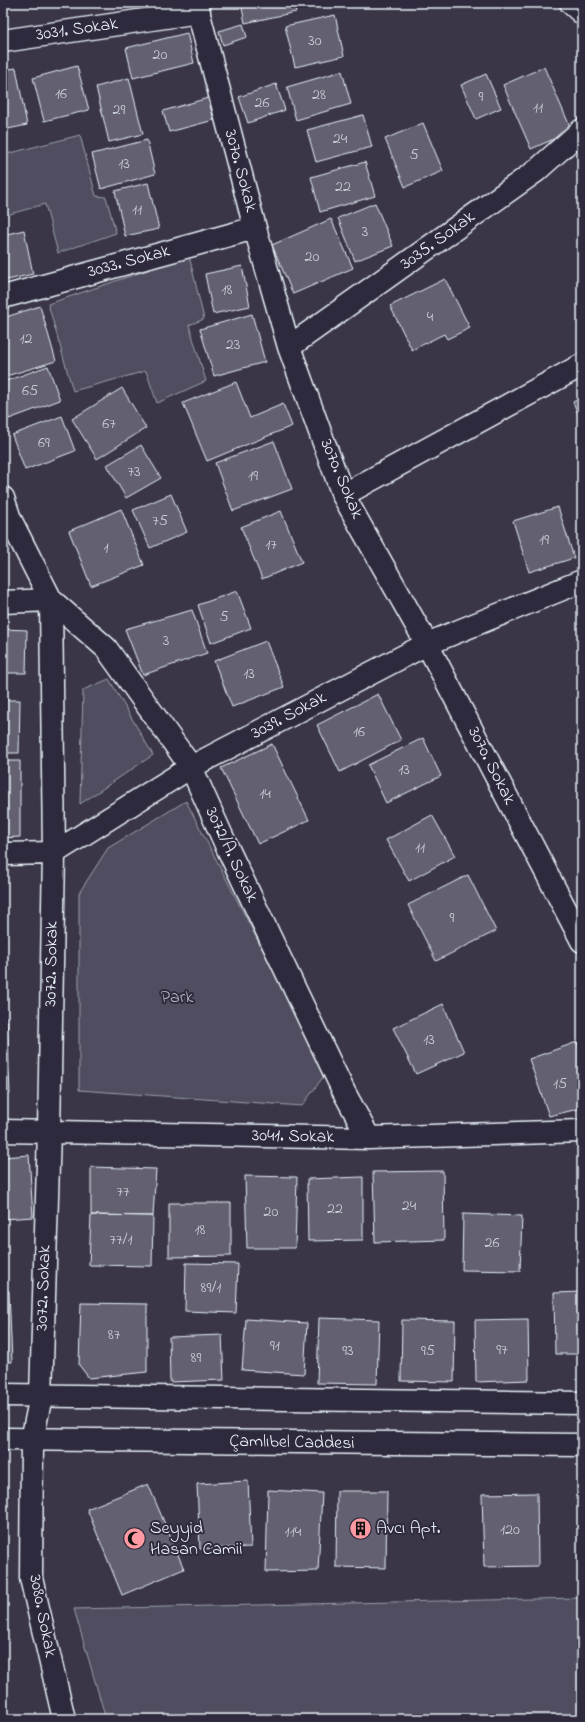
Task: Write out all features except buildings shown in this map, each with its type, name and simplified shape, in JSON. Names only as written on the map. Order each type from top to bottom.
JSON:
[{"type":"street","points":[[571,3],[582,13]]},
{"type":"street","name":"3031. Sokak","points":[[3,41],[197,8]]},
{"type":"street","name":"3070. Sokak","points":[[197,8],[255,228],[289,347],[343,495],[427,644],[582,941]]},
{"type":"street","name":"3035. Sokak","points":[[289,347],[536,171],[582,130]]},
{"type":"street","name":"3033. Sokak","points":[[3,297],[255,228]]},
{"type":"street","points":[[343,495],[582,365]]},
{"type":"street","name":"3072. Sokak","points":[[3,498],[10,519],[51,600],[54,853],[49,1131],[41,1396],[32,1440]]},
{"type":"street","name":"3039. Sokak","points":[[54,853],[191,767],[427,644],[582,581]]},
{"type":"street","points":[[3,602],[51,600]]},
{"type":"street","name":"3072/A. Sokak","points":[[51,600],[106,648],[191,767],[229,852],[344,1092],[369,1138]]},
{"type":"street","points":[[3,854],[54,853]]},
{"type":"street","name":"3041. Sokak","points":[[3,1131],[369,1138],[582,1131]]},
{"type":"street","points":[[3,1395],[582,1403]]},
{"type":"street","name":"Çamlıbel Caddesi","points":[[3,1439],[582,1446]]},
{"type":"street","name":"3080. Sokak","points":[[32,1440],[32,1578],[64,1719]]},
{"type":"green space","points":[[80,135],[96,196],[106,197],[116,233],[58,253],[45,204],[3,216],[3,155]]},
{"type":"green space","points":[[189,256],[204,319],[189,325],[206,381],[157,403],[146,371],[73,391],[48,304]]},
{"type":"green space","points":[[109,679],[153,755],[80,804],[83,690]]},
{"type":"green space","name":"Park","points":[[186,801],[326,1073],[302,1106],[79,1090],[79,893],[108,848]]},
{"type":"green space","points":[[579,1598],[582,1600],[582,1719],[106,1719],[74,1609]]},
{"type":"place","name":"Avcı Apt.","points":[[361,1529]]},
{"type":"place","name":"Seyyid Hasan Camii","points":[[135,1539]]}]
